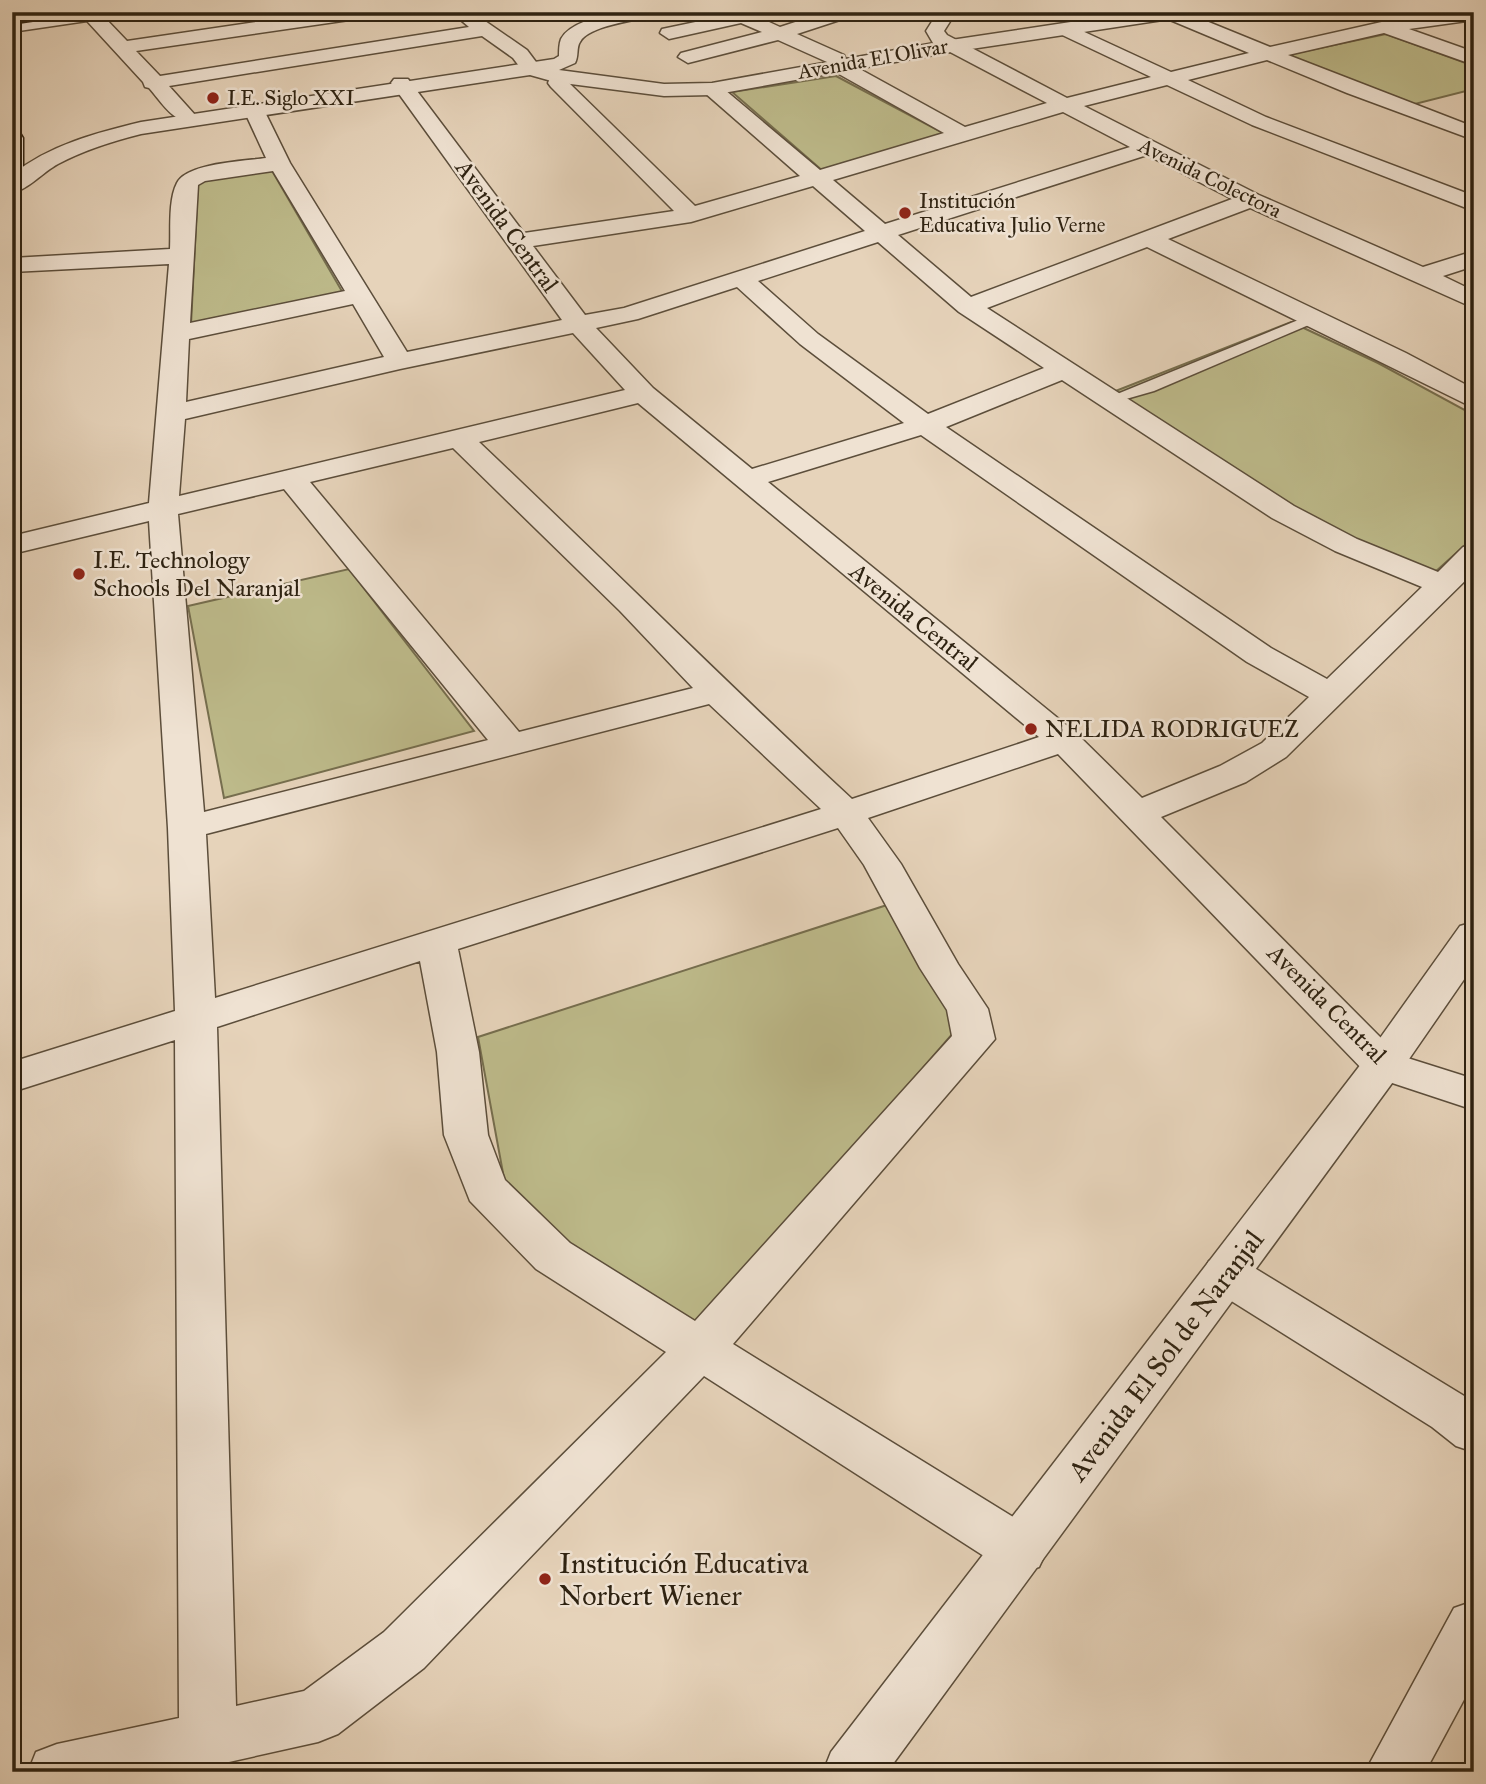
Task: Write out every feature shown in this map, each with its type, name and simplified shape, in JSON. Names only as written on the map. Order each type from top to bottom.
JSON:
[{"type":"street","points":[[123,47],[363,12]]},
{"type":"street","points":[[459,12],[520,54],[551,63]]},
{"type":"street","points":[[551,63],[580,19],[613,12]]},
{"type":"street","points":[[54,136],[551,63],[568,59],[570,40],[581,30],[646,12]]},
{"type":"street","points":[[669,33],[737,15],[762,12]]},
{"type":"street","points":[[688,57],[778,34],[845,12]]},
{"type":"street","points":[[947,12],[935,31],[940,39],[951,46]]},
{"type":"street","name":"Avenida El Olivar","points":[[551,63],[663,90],[712,89],[951,46],[1176,12]]},
{"type":"street","points":[[1171,13],[1266,54],[1474,134]]},
{"type":"street","points":[[12,26],[101,14],[123,47],[152,82],[186,116]]},
{"type":"street","points":[[737,15],[828,53],[837,59],[837,65],[963,135]]},
{"type":"street","points":[[519,241],[691,215],[1063,105],[1168,78],[1386,27],[1474,15]]},
{"type":"street","points":[[1386,27],[1474,59]]},
{"type":"street","points":[[1065,29],[1259,121],[1474,204]]},
{"type":"street","points":[[152,82],[485,30]]},
{"type":"street","name":"Avenida Colectora","points":[[951,46],[1251,200],[1422,275],[1474,301]]},
{"type":"street","points":[[551,63],[558,83],[691,215]]},
{"type":"street","name":"Avenida Central","points":[[403,86],[579,325],[643,394],[1064,740],[1384,1065],[1474,1095]]},
{"type":"street","points":[[712,89],[968,307],[1283,512],[1346,545],[1443,584]]},
{"type":"street","points":[[253,108],[279,163],[400,361]]},
{"type":"street","points":[[13,179],[54,157],[108,136],[253,108]]},
{"type":"street","points":[[13,179],[18,140]]},
{"type":"street","points":[[172,414],[400,361],[629,314],[1148,148]]},
{"type":"street","points":[[208,1739],[196,1020],[187,828],[163,510],[172,414],[185,190],[188,182],[199,175],[279,163]]},
{"type":"street","points":[[968,307],[1251,200]]},
{"type":"street","points":[[1149,239],[1474,400]]},
{"type":"street","points":[[12,265],[180,256]]},
{"type":"street","points":[[1422,275],[1474,258]]},
{"type":"street","points":[[742,279],[809,339],[925,425],[1259,655],[1331,695]]},
{"type":"street","points":[[175,334],[360,295]]},
{"type":"street","points":[[746,480],[925,425],[1066,369]]},
{"type":"street","points":[[12,545],[643,394]]},
{"type":"street","points":[[57,1772],[318,1715],[404,1650],[700,1349],[974,1039],[967,1009],[940,968],[882,864],[846,813],[716,692],[631,604],[459,438]]},
{"type":"street","points":[[292,480],[511,745]]},
{"type":"street","points":[[1138,813],[1233,774],[1274,750],[1474,554]]},
{"type":"street","points":[[187,828],[716,692]]},
{"type":"street","points":[[12,1077],[846,813],[1064,740]]},
{"type":"street","name":"Avenida El Sol de Naranjal","points":[[852,1772],[1384,1065],[1474,935]]},
{"type":"street","points":[[437,943],[458,1052],[466,1135],[486,1189],[553,1256],[1020,1550]]},
{"type":"street","points":[[1226,1274],[1450,1412],[1474,1431]]},
{"type":"street","points":[[1394,1772],[1474,1626]]},
{"type":"lane","points":[[1112,399],[1149,387],[1313,318]]},
{"type":"shaded area","points":[[1386,34],[1474,66],[1474,89],[1411,105],[1282,56]]},
{"type":"shaded area","points":[[836,76],[947,135],[824,172],[732,92]]},
{"type":"shaded area","points":[[271,169],[343,293],[191,325],[198,183]]},
{"type":"shaded area","points":[[1291,322],[1378,363],[1474,415],[1474,537],[1434,573],[1357,542],[1290,507],[1113,392]]},
{"type":"shaded area","points":[[349,569],[474,731],[224,798],[188,606]]},
{"type":"shaded area","points":[[887,905],[949,1009],[954,1032],[699,1327],[564,1244],[505,1184],[478,1037]]},
{"type":"place","name":"I.E. Siglo XXI","points":[[213,98]]},
{"type":"place","name":"Institución Educativa Julio Verne","points":[[905,213]]},
{"type":"place","name":"I.E. Technology Schools Del Naranjal","points":[[79,574]]},
{"type":"place","name":"NELIDA RODRIGUEZ","points":[[1031,729]]},
{"type":"place","name":"Institución Educativa Norbert Wiener","points":[[545,1579]]}]
